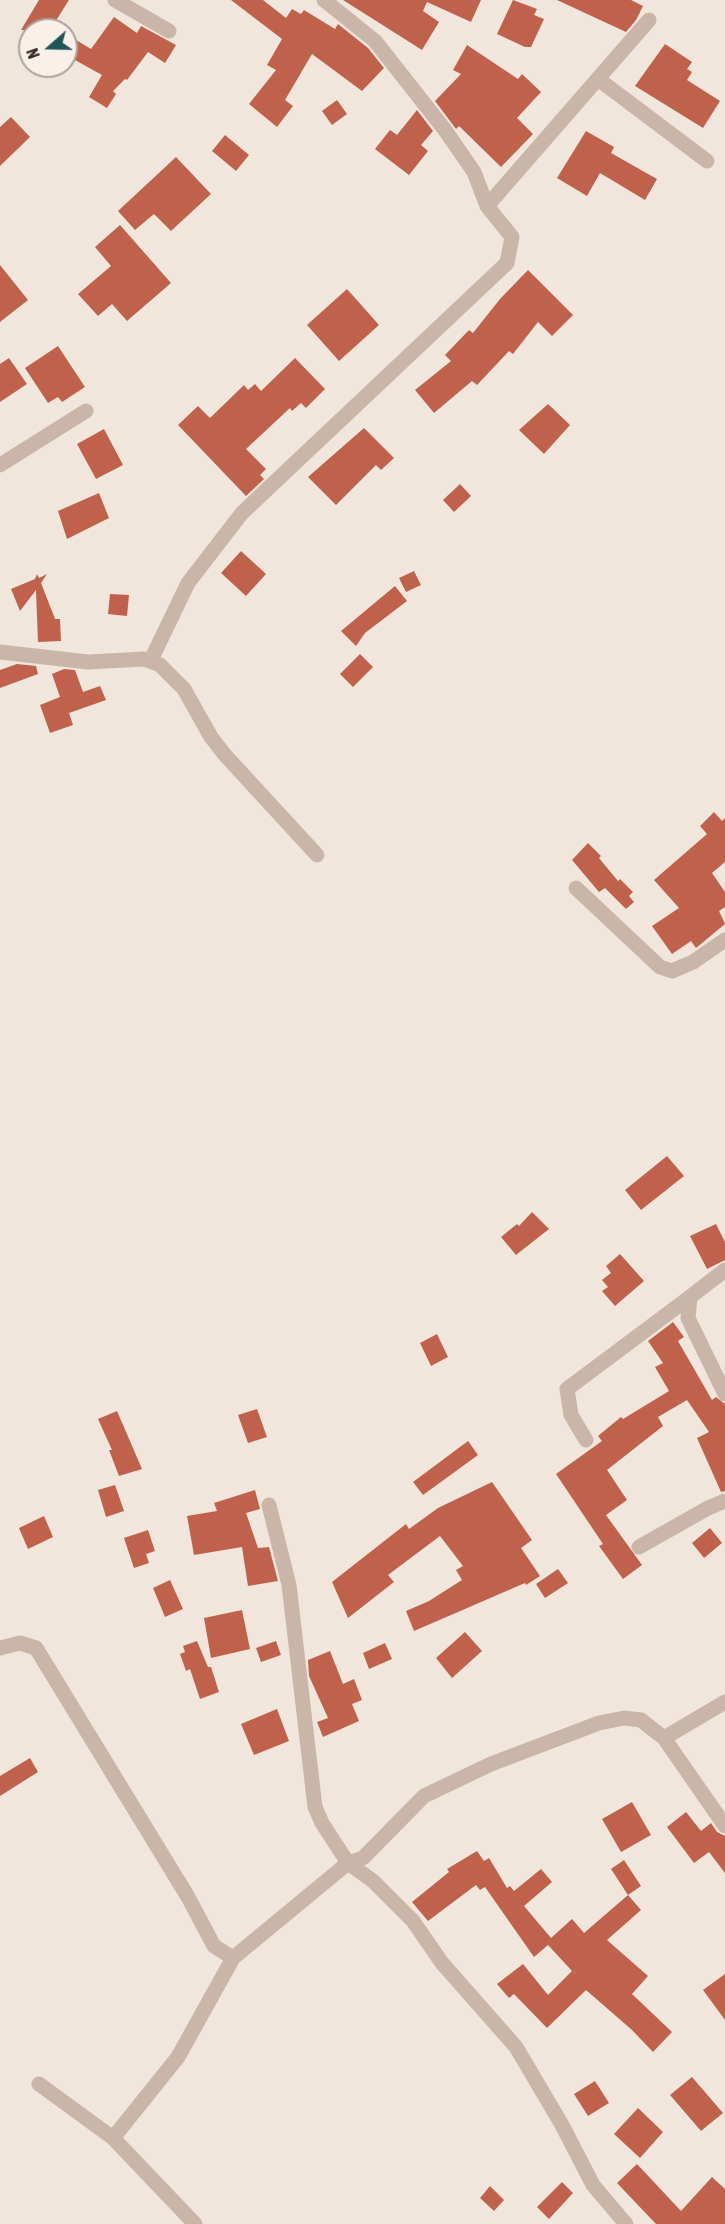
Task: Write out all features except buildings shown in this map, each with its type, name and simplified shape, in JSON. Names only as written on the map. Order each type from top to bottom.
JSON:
[{"type":"street","points":[[114,0],[169,32]]},
{"type":"street","points":[[152,660],[188,583],[242,513],[507,263],[512,237],[487,206],[474,172],[446,130],[375,41],[324,0]]},
{"type":"street","points":[[487,206],[649,20]]},
{"type":"street","points":[[598,79],[707,160]]},
{"type":"street","points":[[0,465],[87,411]]},
{"type":"street","points":[[0,652],[88,662],[152,660],[184,689],[198,717],[225,755],[317,855]]},
{"type":"street","points":[[576,888],[660,967],[672,970],[693,962],[725,940]]},
{"type":"street","points":[[586,1440],[571,1415],[567,1389],[725,1270]]},
{"type":"street","points":[[690,1297],[688,1318],[725,1394]]},
{"type":"street","points":[[639,1547],[725,1501]]},
{"type":"street","points":[[269,1504],[288,1585],[315,1807],[335,1845],[348,1863],[373,1881],[413,1921],[442,1963],[516,2047],[562,2125],[593,2185],[626,2224]]},
{"type":"street","points":[[0,1648],[20,1643],[36,1648],[182,1887],[214,1946],[233,1958]]},
{"type":"street","points":[[664,1738],[725,1702]]},
{"type":"street","points":[[113,2138],[178,2057],[233,1958],[348,1863],[363,1858],[424,1797],[491,1764],[599,1723],[624,1718],[641,1720],[664,1738],[725,1826]]},
{"type":"street","points":[[39,2084],[113,2138],[195,2224]]}]
